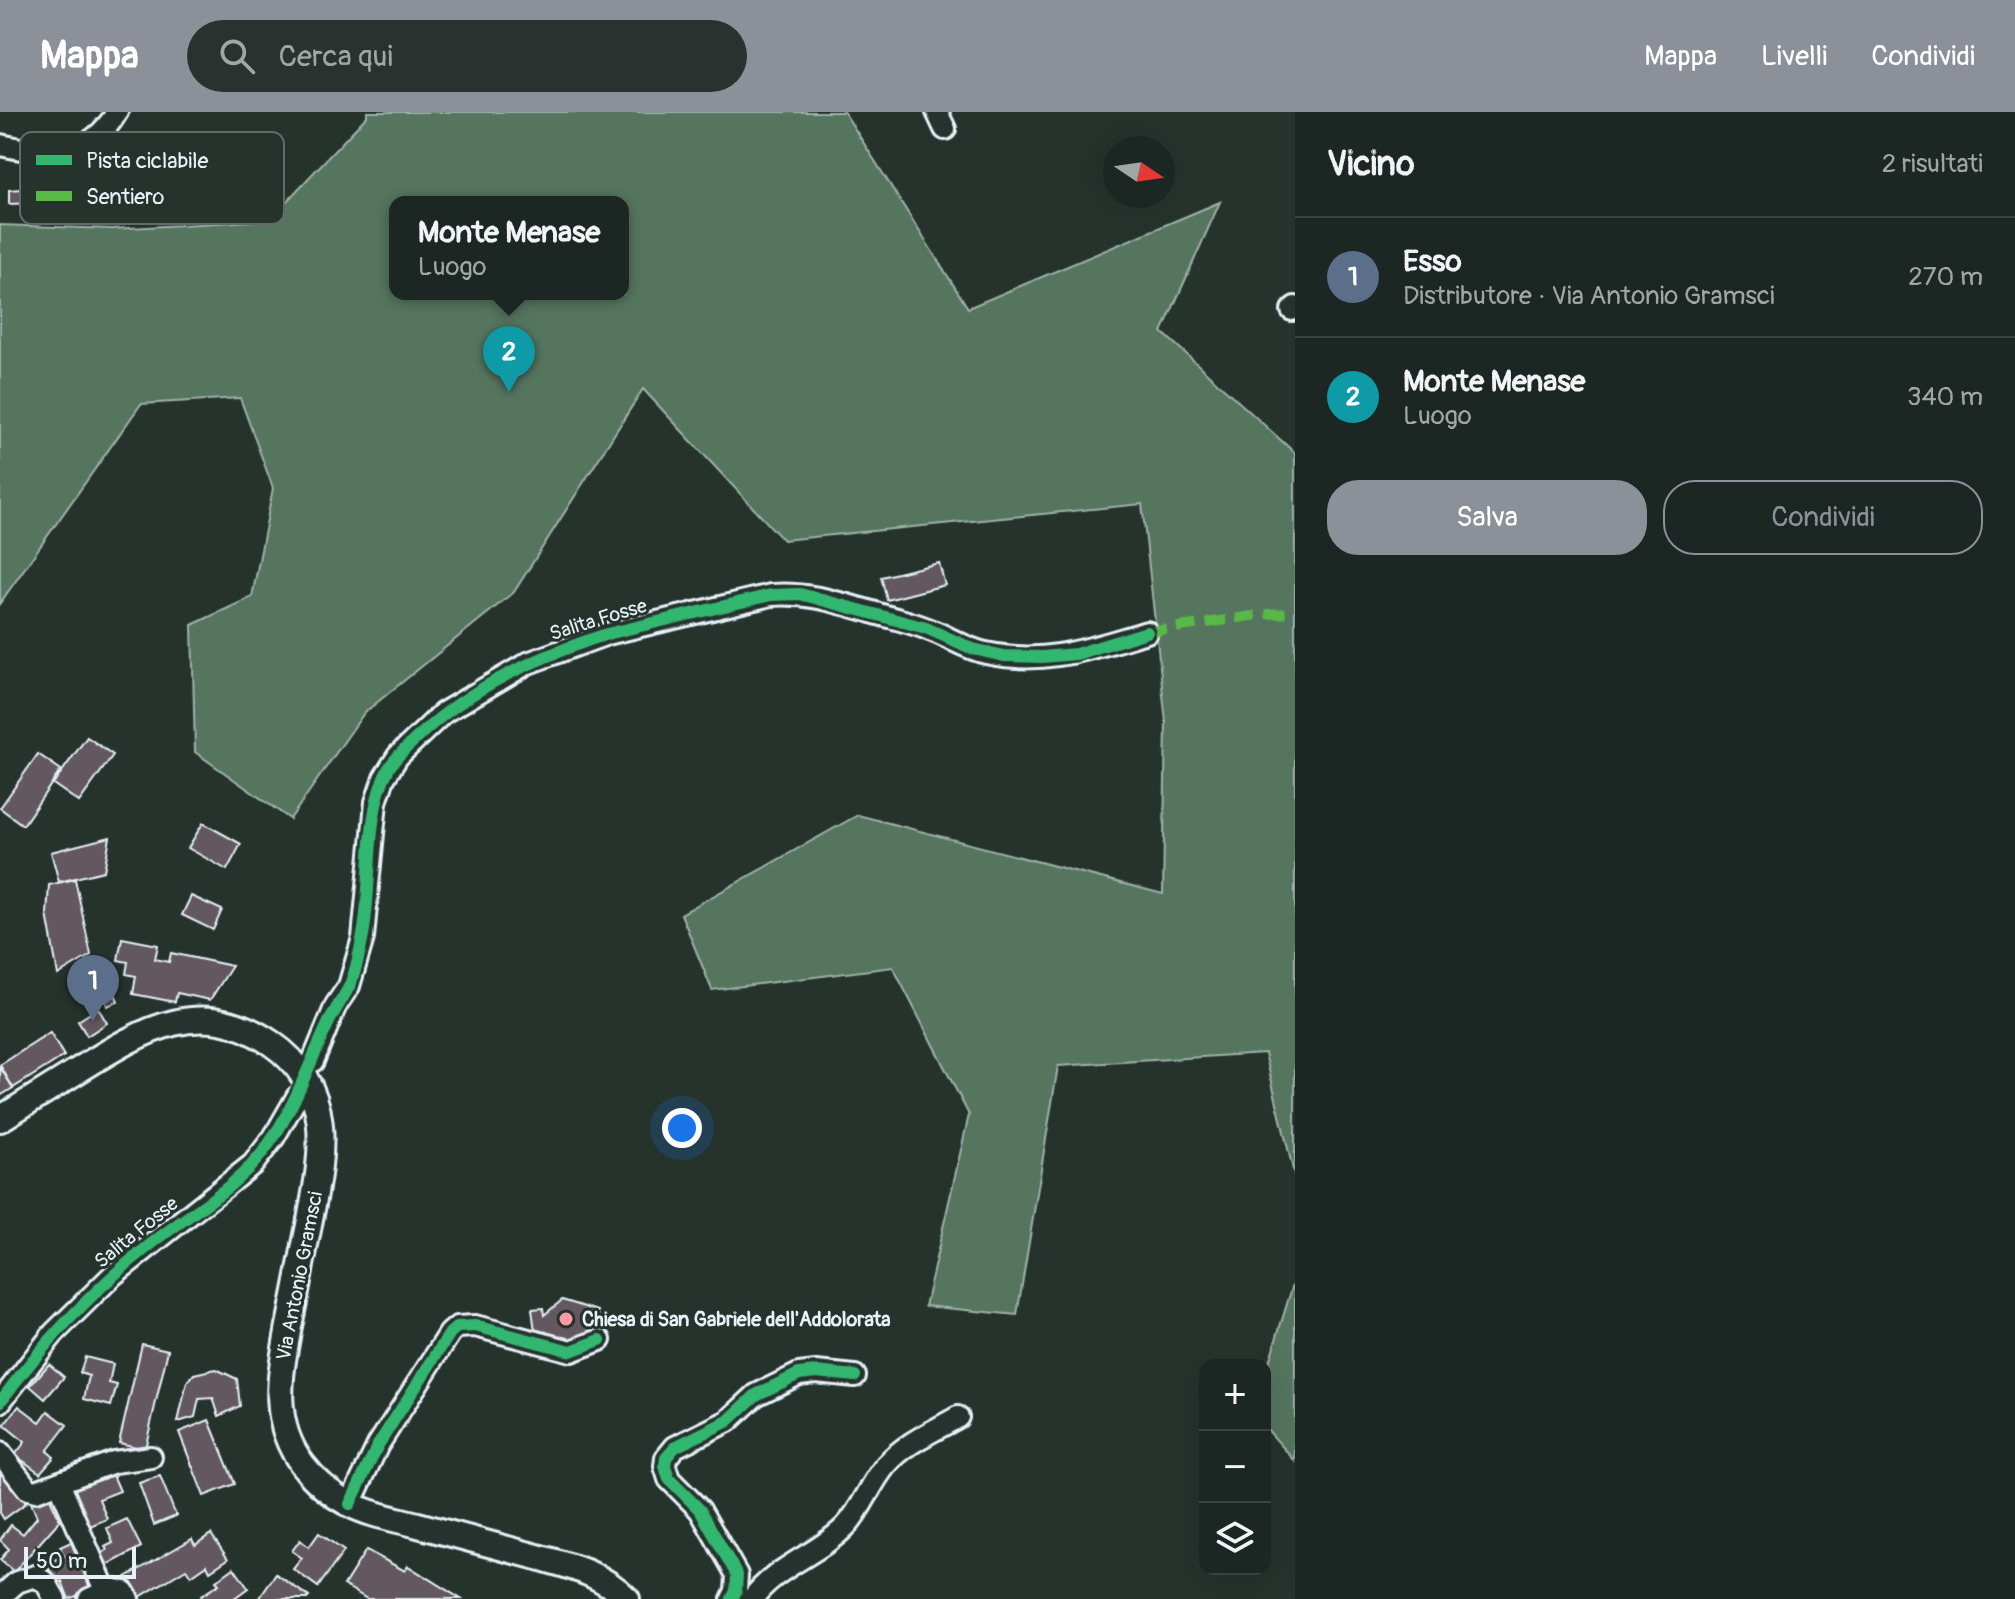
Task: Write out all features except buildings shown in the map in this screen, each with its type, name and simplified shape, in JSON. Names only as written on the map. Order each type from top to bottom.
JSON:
[{"type":"main road","name":"Via Antonio Gramsci","points":[[0,1119],[145,1031],[186,1020],[224,1023],[260,1036],[294,1063],[322,1132],[320,1161],[281,1368],[279,1399],[284,1428],[295,1453],[314,1477],[350,1504],[388,1518],[578,1568],[609,1583],[627,1599]]},
{"type":"street","points":[[103,132],[117,112]]},
{"type":"street","points":[[0,145],[20,149]]},
{"type":"street","name":"Salita Fosse","points":[[0,1402],[54,1333],[113,1275],[253,1164],[304,1093],[337,1032],[367,914],[376,802],[391,765],[443,713],[528,663],[607,634],[786,594],[814,595],[926,628],[973,649],[1004,656],[1076,654],[1147,632]]},
{"type":"street","name":"Salita Fosse","points":[[313,1061],[336,1005],[349,986]]},
{"type":"street","points":[[350,1504],[378,1445],[450,1333],[457,1327],[475,1326],[571,1351],[600,1340]]},
{"type":"street","points":[[732,1599],[737,1575],[700,1510],[669,1479],[666,1458],[675,1447],[728,1421],[756,1395],[799,1374],[816,1372],[855,1376]]},
{"type":"street","points":[[752,1599],[790,1563],[846,1526],[895,1456],[958,1417]]},
{"type":"street","points":[[0,1453],[30,1491],[39,1491],[114,1462],[151,1457]]},
{"type":"street","points":[[59,1483],[97,1595],[118,1590],[128,1599]]},
{"type":"street","points":[[0,1597],[17,1582],[35,1576],[46,1583],[55,1599]]},
{"type":"green space","points":[[367,112],[844,112],[968,308],[1220,202],[1162,332],[1295,453],[1295,1178],[1265,1053],[1058,1066],[1017,1315],[925,1306],[969,1115],[893,967],[712,990],[681,914],[858,815],[1163,894],[1166,722],[1142,504],[783,540],[643,389],[514,592],[364,713],[290,819],[195,752],[192,625],[252,597],[273,488],[240,398],[141,404],[0,603],[0,225],[112,229],[199,224],[284,224],[284,204],[367,116]]},
{"type":"green space","points":[[1295,1278],[1295,1461],[1271,1434],[1270,1359]]},
{"type":"marked path","points":[[1147,632],[1265,614],[1295,613]]},
{"type":"cycle path","points":[[0,1402],[52,1338],[89,1299],[150,1245],[241,1176],[276,1133],[354,975],[366,915],[372,827],[381,786],[398,756],[460,703],[531,663],[607,634],[771,595],[800,594],[926,628],[973,649],[1004,656],[1076,654],[1147,632]]},
{"type":"cycle path","points":[[350,1504],[378,1445],[450,1333],[457,1327],[475,1326],[571,1351],[600,1340]]},
{"type":"cycle path","points":[[732,1599],[737,1575],[700,1510],[669,1479],[666,1458],[675,1447],[728,1421],[756,1395],[799,1374],[816,1372],[855,1376]]},
{"type":"place","name":"Monte Menase","points":[[509,392]]},
{"type":"place","name":"Esso","points":[[93,1021]]},
{"type":"place","name":"Chiesa di San Gabriele dell'Addolorata","points":[[566,1319]]}]
